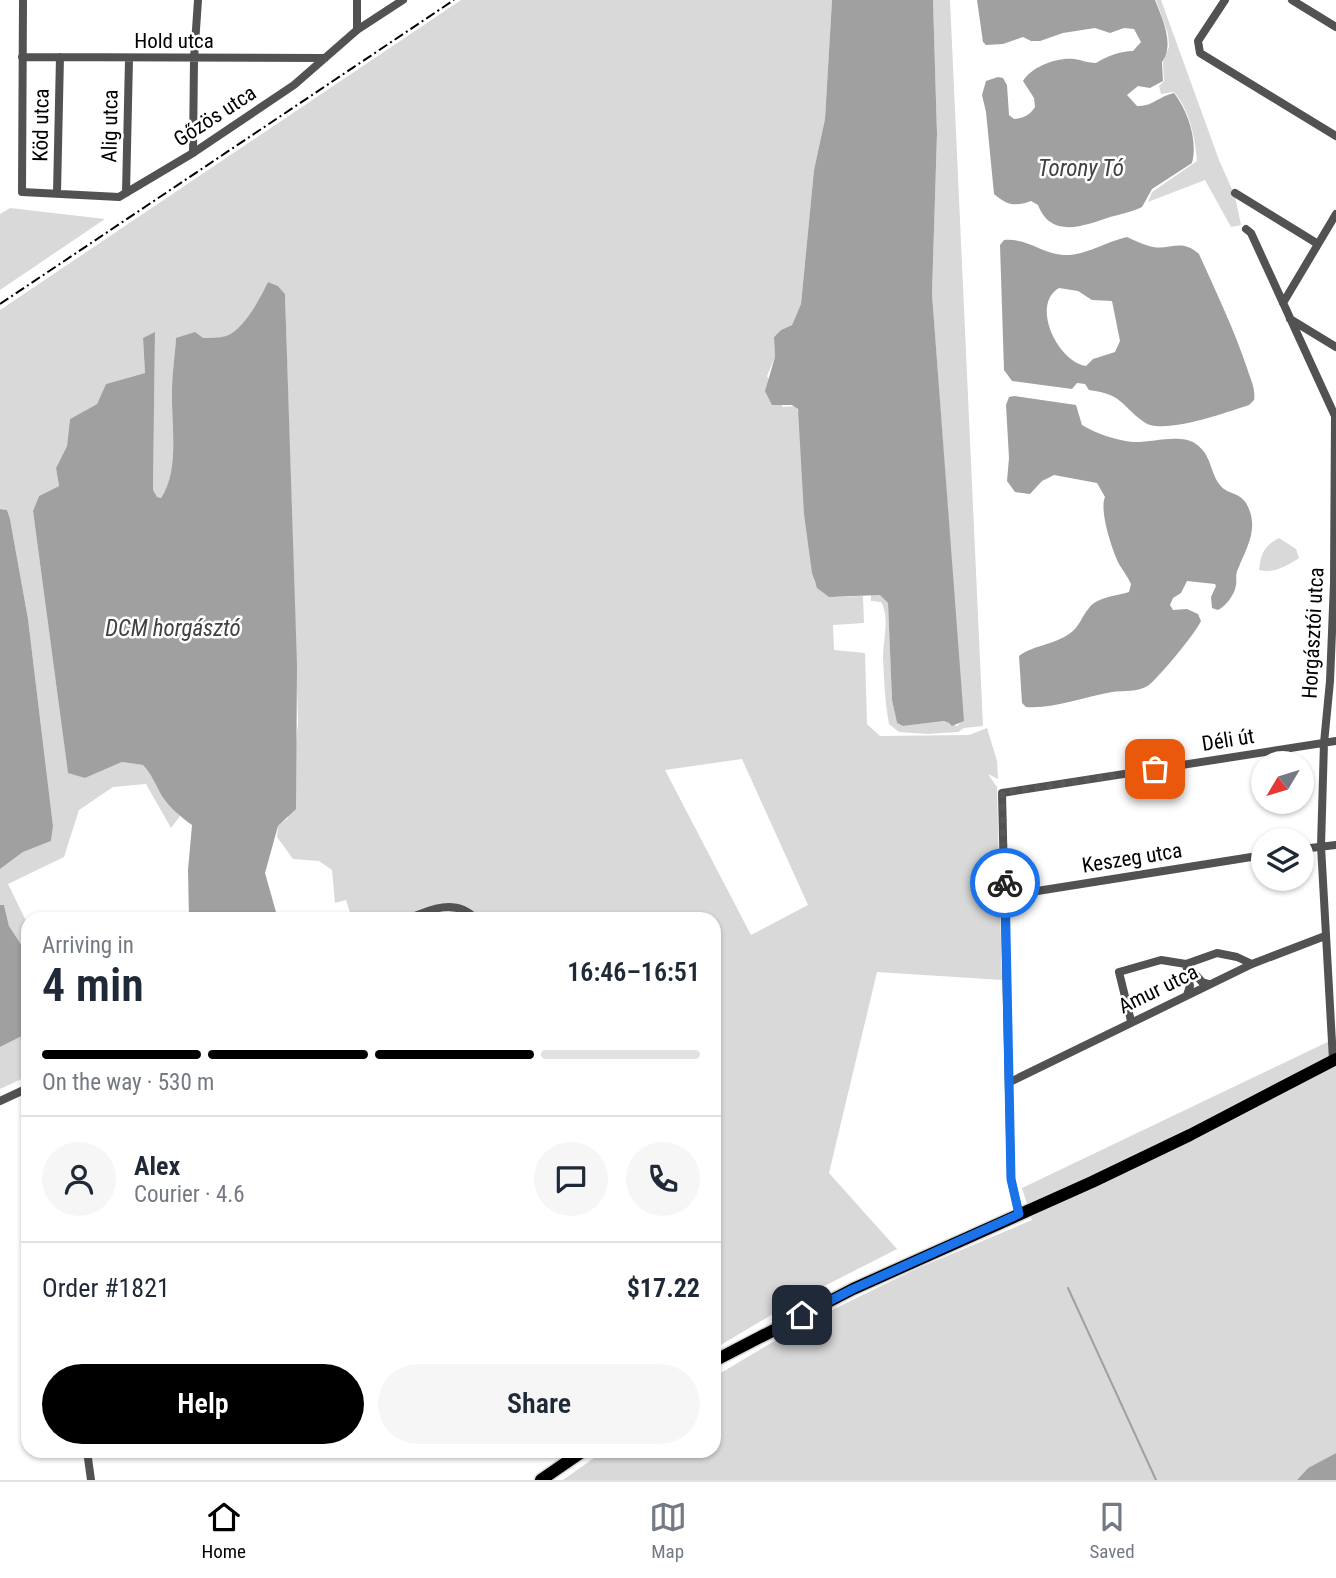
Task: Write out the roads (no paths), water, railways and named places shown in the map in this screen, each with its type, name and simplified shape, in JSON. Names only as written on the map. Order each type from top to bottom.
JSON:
[{"type":"main road","points":[[721,1357],[853,1289],[1190,1135],[1334,1059]]},
{"type":"main road","points":[[541,1480],[573,1458]]},
{"type":"street","points":[[22,57],[23,0]]},
{"type":"street","points":[[193,153],[198,0]]},
{"type":"street","points":[[357,0],[357,30]]},
{"type":"street","name":"Gőzös utca","points":[[22,57],[22,192],[119,197],[193,153],[294,85],[357,30],[403,0]]},
{"type":"street","points":[[1224,0],[1198,41],[1198,49],[1203,56],[1336,136]]},
{"type":"street","points":[[1292,0],[1336,27]]},
{"type":"street","name":"Hold utca","points":[[22,57],[325,58]]},
{"type":"street","name":"Köd utca","points":[[57,193],[60,57]]},
{"type":"street","name":"Alig utca","points":[[126,193],[129,59]]},
{"type":"street","points":[[1235,193],[1318,244]]},
{"type":"street","points":[[1283,303],[1318,244],[1332,227],[1336,214]]},
{"type":"street","name":"Horgásztói utca","points":[[1246,229],[1251,233],[1335,416],[1333,681],[1324,743],[1321,846],[1334,1059]]},
{"type":"street","points":[[1290,319],[1336,347]]},
{"type":"street","name":"Déli út","points":[[1006,896],[1002,793],[1336,741]]},
{"type":"street","points":[[1314,847],[1336,845]]},
{"type":"street","name":"Keszeg utca","points":[[1006,896],[1251,857]]},
{"type":"street","points":[[1006,896],[1011,1179],[1019,1214]]},
{"type":"street","points":[[426,912],[442,906],[458,908],[465,912]]},
{"type":"street","name":"Amur utca","points":[[1010,1082],[1252,964],[1325,936]]},
{"type":"street","points":[[1132,1021],[1119,972],[1161,960],[1186,964],[1217,953],[1237,957],[1252,964]]},
{"type":"street","points":[[1186,964],[1202,982],[1209,985]]},
{"type":"street","points":[[1186,964],[1191,986],[1187,995]]},
{"type":"street","points":[[0,1101],[21,1091]]},
{"type":"street","points":[[88,1458],[91,1480]]},
{"type":"water","points":[[832,0],[933,0],[937,134],[932,294],[964,721],[952,726],[944,721],[903,726],[897,723],[892,700],[888,603],[880,595],[829,597],[817,588],[812,573],[804,514],[798,409],[792,405],[772,405],[765,391],[775,357],[774,337],[792,325],[801,304],[814,170],[825,119]]},
{"type":"water","name":"Torony Tó","points":[[977,0],[1155,0],[1167,40],[1166,55],[1162,62],[1163,81],[1150,88],[1138,86],[1127,95],[1137,106],[1142,106],[1174,93],[1184,108],[1193,136],[1192,163],[1152,189],[1142,207],[1079,226],[1060,226],[1051,222],[1038,205],[1031,201],[1015,204],[999,198],[994,194],[982,95],[986,81],[1003,78],[1007,85],[1009,115],[1014,119],[1021,118],[1035,107],[1034,98],[1023,81],[1038,67],[1067,59],[1096,63],[1114,54],[1133,51],[1141,42],[1134,29],[1124,28],[1110,33],[1095,28],[1063,33],[1040,41],[1023,37],[1003,44],[986,45],[983,42]]},
{"type":"water","points":[[1127,237],[1156,247],[1186,246],[1199,254],[1231,325],[1251,380],[1254,400],[1249,405],[1179,425],[1153,426],[1136,416],[1120,401],[1089,390],[1085,384],[1077,383],[1072,389],[1012,381],[1004,370],[1000,245],[1004,240],[1013,240],[1055,254],[1071,255]],"holes":[[[1059,288],[1078,291],[1092,300],[1112,301],[1120,341],[1115,352],[1093,359],[1086,366],[1066,355],[1051,332],[1047,319],[1051,296]]]},
{"type":"water","name":"DCM horgásztó","points":[[268,282],[278,286],[285,294],[297,665],[296,809],[278,826],[265,873],[276,912],[189,912],[188,870],[192,825],[165,800],[143,765],[122,762],[85,778],[68,773],[33,511],[39,496],[59,486],[56,468],[67,446],[70,419],[97,404],[106,384],[145,373],[143,338],[155,332],[153,490],[157,497],[161,498],[171,474],[173,460],[172,385],[176,338],[195,332],[203,338],[223,337],[233,333],[251,313]]},
{"type":"water","points":[[1009,397],[1076,405],[1082,425],[1114,438],[1133,442],[1182,439],[1196,444],[1205,453],[1220,485],[1246,503],[1252,520],[1251,537],[1237,571],[1232,596],[1218,610],[1212,608],[1211,597],[1215,584],[1187,581],[1170,605],[1173,610],[1187,609],[1198,614],[1201,621],[1169,664],[1144,688],[1047,706],[1026,707],[1022,703],[1019,656],[1069,634],[1092,604],[1129,592],[1131,584],[1113,549],[1105,520],[1105,497],[1097,483],[1054,475],[1042,481],[1030,494],[1015,492],[1007,481],[1009,458],[1006,405]]},
{"type":"water","points":[[0,509],[7,510],[10,519],[28,619],[53,826],[51,841],[23,852],[0,869]]},
{"type":"water","points":[[0,905],[4,905],[9,926],[21,944],[21,1036],[0,1047]]},
{"type":"water","points":[[1336,1453],[1336,1480],[1297,1480],[1308,1468]]},
{"type":"waterway","points":[[1068,1288],[1156,1480]]},
{"type":"railway","points":[[0,304],[454,0]]}]
